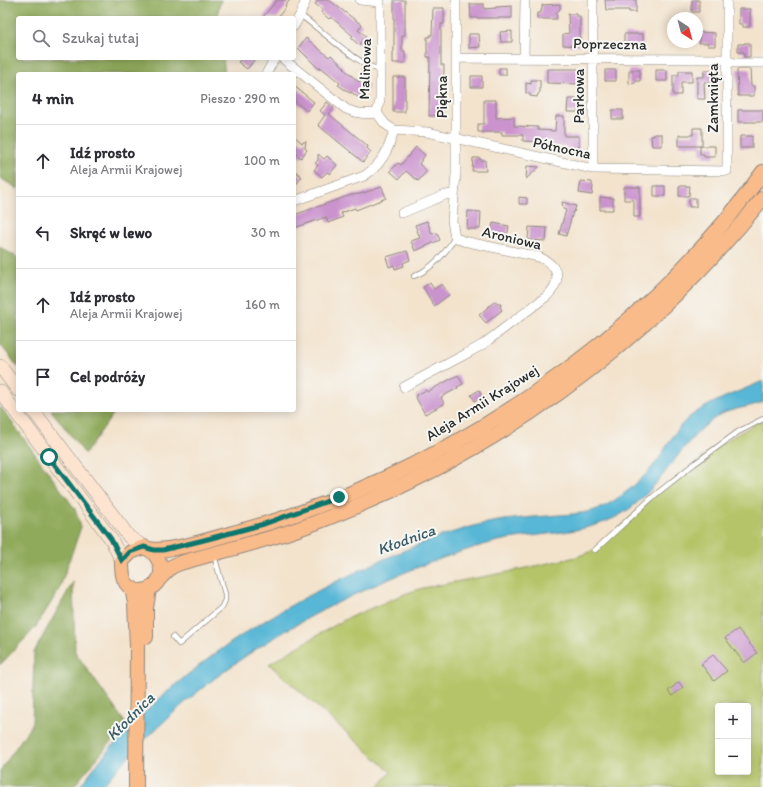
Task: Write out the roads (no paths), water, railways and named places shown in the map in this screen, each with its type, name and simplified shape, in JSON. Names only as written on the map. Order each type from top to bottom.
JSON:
[{"type":"main road","name":"Aleja Armii Krajowej","points":[[147,548],[163,550],[197,542],[264,524],[312,508],[417,463],[484,425],[557,377],[638,311],[704,245],[728,218],[763,172]]},
{"type":"main road","points":[[0,391],[111,539],[122,561],[124,579],[128,586],[139,591],[149,589],[155,586],[160,578],[171,567],[214,553],[291,532],[364,503],[392,491],[463,455],[518,422],[597,365],[647,323],[707,263],[740,227],[763,198]]},
{"type":"main road","points":[[0,366],[16,387]]},
{"type":"main road","points":[[35,412],[121,526],[135,542],[147,548],[157,557],[160,563],[160,578]]},
{"type":"main road","points":[[122,561],[130,552],[147,548]]},
{"type":"main road","points":[[132,588],[135,597],[141,674],[142,786]]},
{"type":"main road","points":[[141,674],[149,589]]},
{"type":"street","points":[[296,22],[306,0]]},
{"type":"street","points":[[360,0],[380,1]]},
{"type":"street","name":"Piękna","points":[[454,194],[456,139],[456,0]]},
{"type":"street","points":[[524,58],[525,0]]},
{"type":"street","name":"Parkowa","points":[[592,169],[593,0]]},
{"type":"street","name":"Zamknięta","points":[[727,0],[727,171]]},
{"type":"street","name":"Malinowa","points":[[380,1],[380,100],[376,113],[385,124],[394,130]]},
{"type":"street","name":"Poprzeczna","points":[[456,58],[721,59],[735,63],[763,63]]},
{"type":"street","points":[[267,72],[274,60]]},
{"type":"street","points":[[285,60],[346,109],[364,114],[376,113]]},
{"type":"street","points":[[296,200],[364,176],[373,170],[390,145],[394,130]]},
{"type":"street","name":"Północna","points":[[394,130],[427,132],[592,169],[727,171]]},
{"type":"street","points":[[402,214],[446,195],[454,194],[452,221],[455,237]]},
{"type":"street","name":"Aroniowa","points":[[404,387],[482,345],[555,289],[557,282],[556,272],[552,264],[539,257],[463,241],[455,237]]},
{"type":"lane","points":[[300,15],[363,63],[375,69],[380,69]]},
{"type":"lane","points":[[414,276],[424,272],[436,262],[448,250],[455,237]]},
{"type":"lane","points":[[596,550],[655,495],[694,464],[738,432],[763,419]]},
{"type":"lane","points":[[173,637],[179,644],[222,607],[225,600],[225,594],[214,553]]},
{"type":"water","points":[[763,381],[763,402],[723,413],[718,416],[691,440],[644,496],[630,508],[614,518],[583,528],[499,541],[473,548],[401,574],[329,607],[262,645],[231,666],[200,690],[142,743],[102,787],[79,787],[107,752],[137,720],[170,690],[204,662],[239,637],[277,613],[370,566],[453,532],[497,521],[577,514],[605,506],[628,491],[649,471],[675,433],[686,420],[712,403]]},
{"type":"water label","name":"Kłodnica","points":[[406,539]]},
{"type":"water label","name":"Kłodnica","points":[[130,716]]}]
